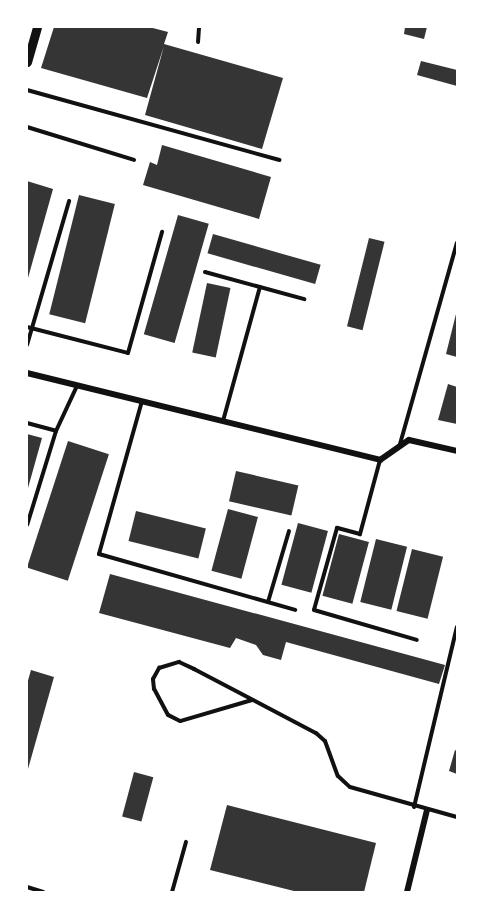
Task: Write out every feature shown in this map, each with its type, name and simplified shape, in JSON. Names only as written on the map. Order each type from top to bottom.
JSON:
[{"type":"street","points":[[27,62],[38,27]]},
{"type":"street","points":[[27,373],[380,460],[400,444],[418,440],[457,451]]},
{"type":"street","points":[[407,892],[427,810]]},
{"type":"lane","points":[[198,42],[199,27]]},
{"type":"lane","points":[[27,90],[279,160]]},
{"type":"lane","points":[[27,127],[134,160]]},
{"type":"lane","points":[[27,345],[29,327],[69,201]]},
{"type":"lane","points":[[29,327],[128,353],[162,232]]},
{"type":"lane","points":[[400,444],[457,243]]},
{"type":"lane","points":[[205,272],[304,299]]},
{"type":"lane","points":[[223,421],[260,287]]},
{"type":"lane","points":[[27,525],[56,431],[77,385]]},
{"type":"lane","points":[[142,401],[99,554],[295,610]]},
{"type":"lane","points":[[27,423],[56,431]]},
{"type":"lane","points":[[380,460],[360,534],[337,528],[314,610],[417,640]]},
{"type":"lane","points":[[268,602],[289,531]]},
{"type":"lane","points":[[414,807],[457,627]]},
{"type":"lane","points":[[252,700],[180,721],[168,715],[154,689],[153,679],[159,668],[179,662],[252,700],[325,741],[334,769],[350,787],[414,807],[457,817]]},
{"type":"lane","points":[[172,892],[186,842]]},
{"type":"lane","points":[[27,887],[43,892]]},
{"type":"building","points":[[54,27],[149,27],[168,32],[164,44],[283,78],[262,149],[145,115],[164,46],[147,98],[41,68]]},
{"type":"building","points":[[405,27],[427,27],[424,39],[404,34]]},
{"type":"building","points":[[421,61],[457,70],[457,86],[417,75]]},
{"type":"building","points":[[162,145],[271,177],[259,219],[143,185],[150,162],[157,165]]},
{"type":"building","points":[[27,181],[53,189],[28,278],[27,278]]},
{"type":"building","points":[[79,195],[115,204],[85,323],[49,314]]},
{"type":"building","points":[[178,215],[209,224],[175,343],[144,334]]},
{"type":"building","points":[[213,234],[321,265],[315,284],[207,253]]},
{"type":"building","points":[[369,238],[385,242],[363,330],[347,326]]},
{"type":"building","points":[[207,283],[230,288],[216,357],[192,352]]},
{"type":"building","points":[[457,314],[457,357],[446,354]]},
{"type":"building","points":[[448,384],[457,387],[457,424],[438,420]]},
{"type":"building","points":[[27,434],[42,438],[28,488],[27,488]]},
{"type":"building","points":[[68,441],[109,454],[68,581],[27,567]]},
{"type":"building","points":[[236,471],[298,485],[291,516],[229,501]]},
{"type":"building","points":[[228,509],[258,517],[241,579],[211,571]]},
{"type":"building","points":[[136,511],[206,528],[198,558],[129,541]]},
{"type":"building","points":[[298,523],[328,531],[311,593],[281,585]]},
{"type":"building","points":[[339,534],[369,542],[352,604],[322,596]]},
{"type":"building","points":[[376,539],[407,547],[391,610],[360,602]]},
{"type":"building","points":[[412,549],[443,557],[428,619],[397,611]]},
{"type":"building","points":[[110,574],[445,665],[439,684],[286,642],[281,660],[263,655],[256,645],[236,638],[230,648],[99,613]]},
{"type":"building","points":[[31,670],[54,677],[28,769],[27,684]]},
{"type":"building","points":[[455,750],[457,751],[457,774],[449,771]]},
{"type":"building","points":[[134,772],[153,777],[141,822],[122,816]]},
{"type":"building","points":[[227,805],[376,843],[364,892],[298,892],[210,870]]}]
